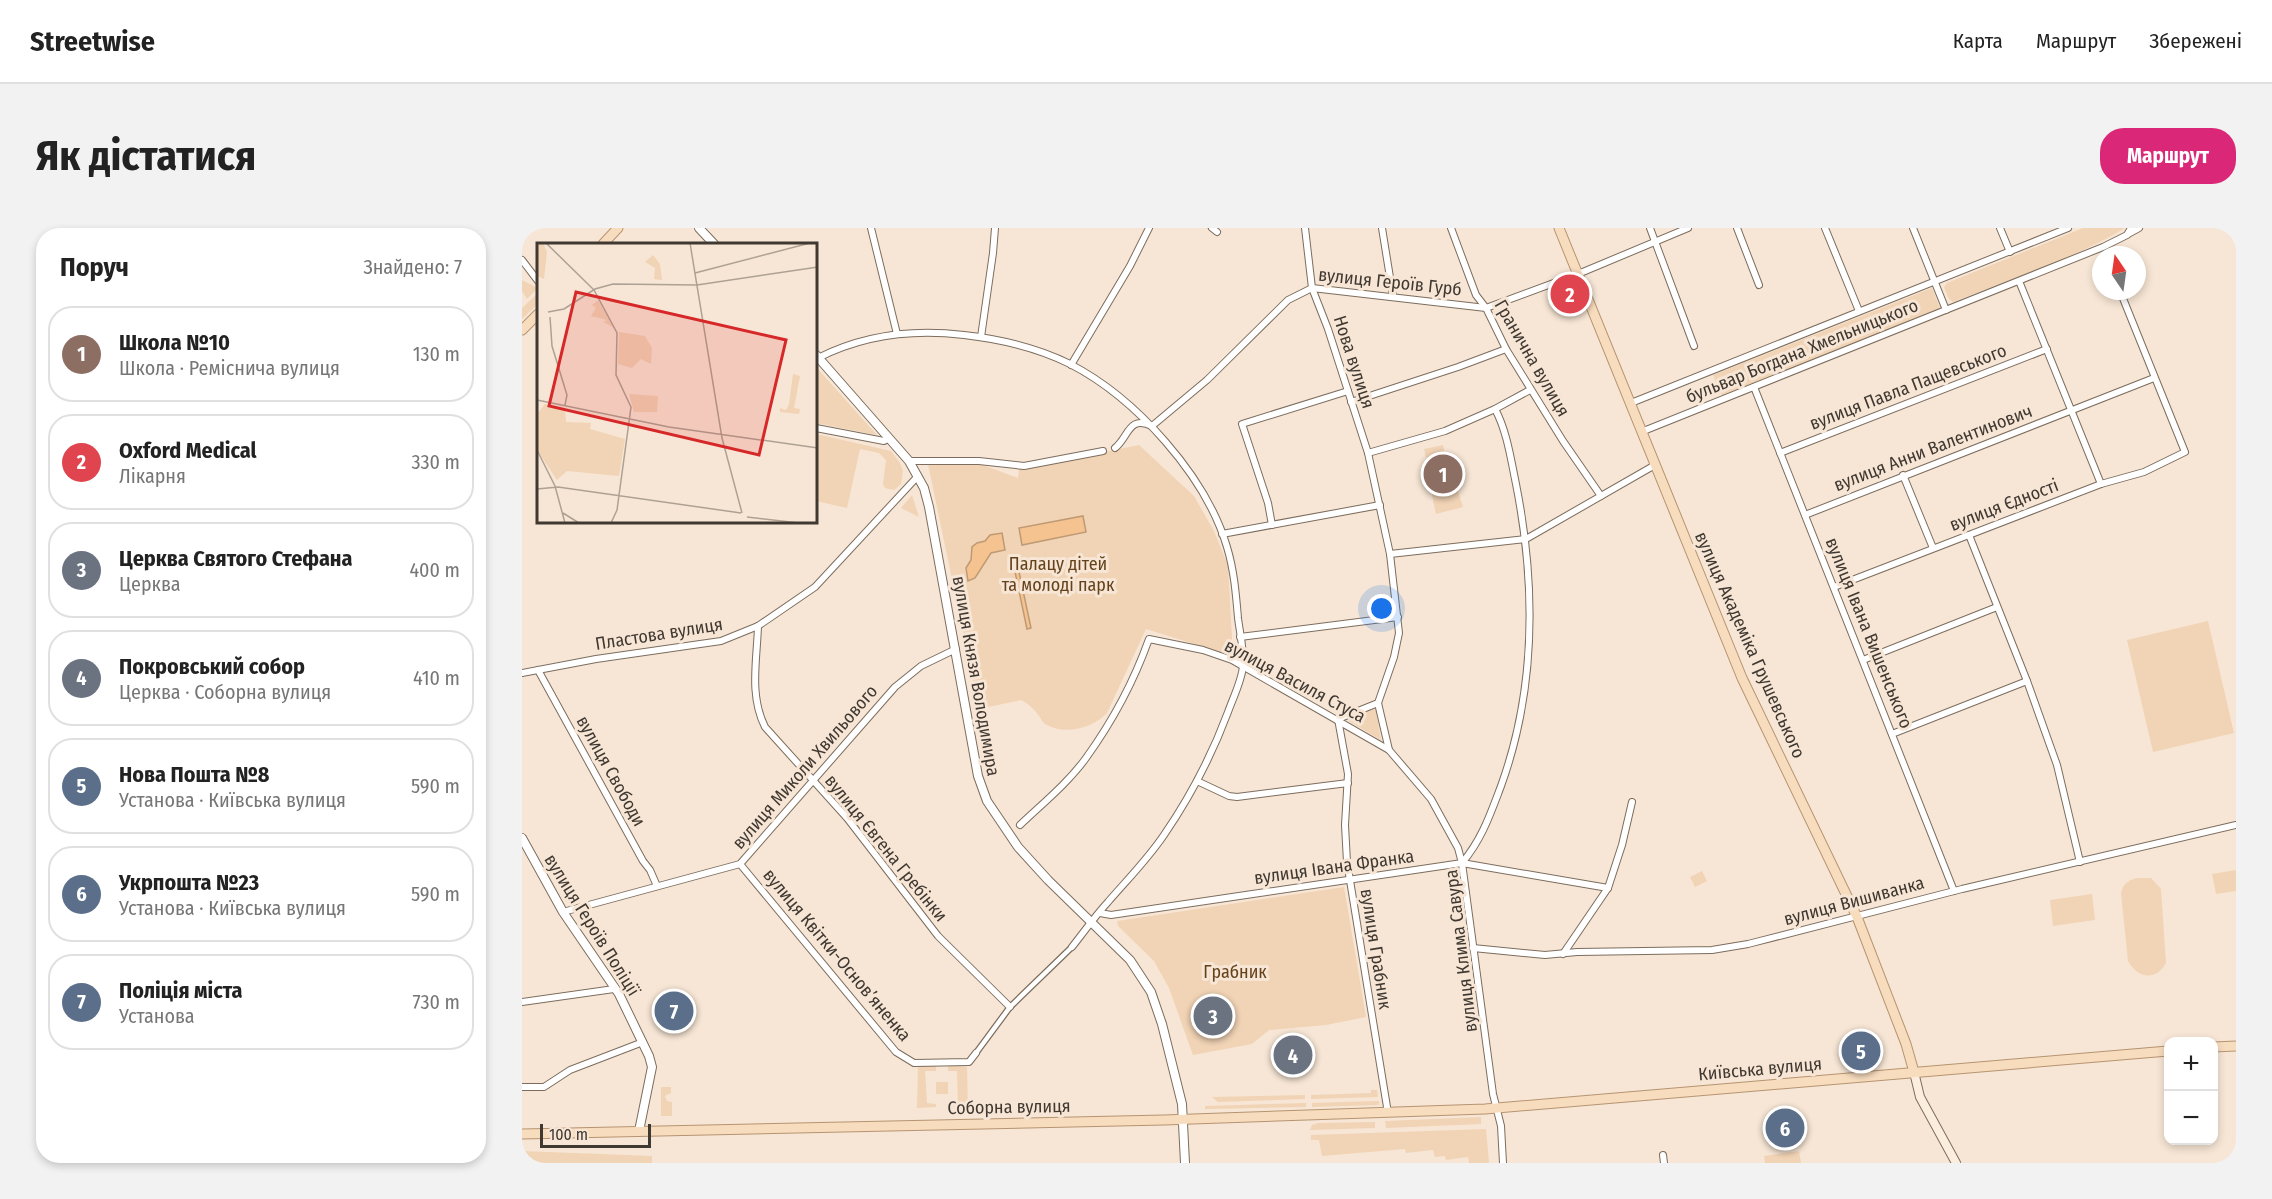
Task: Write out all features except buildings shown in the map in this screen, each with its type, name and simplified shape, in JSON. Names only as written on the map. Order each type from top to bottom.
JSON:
[{"type":"main road","points":[[604,243],[618,228]]},
{"type":"main road","name":"вулиця Академіка Грушевського","points":[[1559,228],[1756,708],[1857,917],[1906,1044],[1914,1072]]},
{"type":"main road","points":[[522,330],[537,315]]},
{"type":"main road","points":[[2218,1047],[2236,1046]]},
{"type":"main road","name":"Київська вулиця","points":[[1497,1108],[2164,1051]]},
{"type":"main road","points":[[1914,1072],[1920,1096],[1956,1163]]},
{"type":"main road","name":"Соборна вулиця","points":[[522,1134],[1182,1120],[1497,1108]]},
{"type":"street","points":[[699,228],[713,243]]},
{"type":"street","points":[[870,228],[897,334]]},
{"type":"street","points":[[981,337],[995,228]]},
{"type":"street","points":[[1071,365],[1130,266],[1149,228]]},
{"type":"street","name":"Нова вулиця","points":[[1305,228],[1312,288],[1368,453],[1390,554],[1399,633],[1394,657],[1378,703]]},
{"type":"street","points":[[1382,228],[1393,296]]},
{"type":"street","name":"Гранична вулиця","points":[[1451,228],[1476,295],[1486,308],[1506,349],[1530,390],[1601,496]]},
{"type":"street","points":[[1650,228],[1694,346]]},
{"type":"street","name":"вулиця Героїв Гурб","points":[[1115,448],[1136,423],[1143,422],[1152,426],[1207,380],[1288,300],[1312,288],[1486,308],[1578,274],[1688,228]]},
{"type":"street","points":[[1737,228],[1759,285]]},
{"type":"street","points":[[1825,228],[1859,312]]},
{"type":"street","points":[[1913,228],[1936,282]]},
{"type":"street","points":[[2000,228],[2010,252]]},
{"type":"street","name":"бульвар Богдана Хмельницького","points":[[1631,404],[2068,228]]},
{"type":"street","points":[[2105,246],[2129,231],[2139,228]]},
{"type":"street","points":[[1946,310],[2092,251]]},
{"type":"street","points":[[522,260],[537,281]]},
{"type":"street","points":[[2019,281],[2101,484]]},
{"type":"street","name":"бульвар Богдана Хмельницького","points":[[1641,432],[1946,310],[1936,282]]},
{"type":"street","points":[[2124,300],[2154,378]]},
{"type":"street","points":[[818,357],[837,348],[897,334],[952,334],[981,337],[1042,353],[1071,365],[1124,401],[1152,426],[1184,465],[1200,489],[1222,534],[1233,568],[1243,668],[1222,728],[1197,781],[1163,837],[1139,868],[1106,904],[1072,947],[1011,1007],[976,1053]]},
{"type":"street","points":[[1351,402],[1506,349]]},
{"type":"street","name":"вулиця Павла Пащевського","points":[[1780,453],[2048,349]]},
{"type":"street","name":"вулиця Князя Володимира","points":[[818,358],[909,461],[918,476],[929,507],[978,776],[987,801],[999,823],[1018,848],[1130,960],[1151,992],[1182,1104],[1185,1163]]},
{"type":"street","name":"вулиця Анни Валентинович","points":[[1805,515],[2154,378]]},
{"type":"street","name":"вулиця Єдності","points":[[1834,587],[2101,484],[2144,472],[2185,452],[2154,378]]},
{"type":"street","name":"вулиця Івана Вишенського","points":[[1754,387],[1954,891]]},
{"type":"street","points":[[1368,453],[1445,431],[1496,410],[1530,390]]},
{"type":"street","points":[[1272,525],[1268,503],[1242,424],[1348,392]]},
{"type":"street","name":"вулиця Клима Савура","points":[[1496,410],[1511,459],[1526,539],[1530,599],[1529,643],[1516,740],[1490,817],[1478,843],[1462,863],[1501,1126],[1503,1163]]},
{"type":"street","points":[[818,429],[884,441],[889,438]]},
{"type":"street","points":[[909,461],[979,461],[1024,466],[1103,450]]},
{"type":"street","points":[[1390,554],[1526,539],[1655,465]]},
{"type":"street","points":[[1903,475],[1933,548]]},
{"type":"street","name":"Пластова вулиця","points":[[522,673],[646,651],[721,641],[758,626],[815,587],[918,476]]},
{"type":"street","points":[[1222,534],[1380,505]]},
{"type":"street","points":[[1968,535],[2027,681],[2057,765],[2080,862]]},
{"type":"street","points":[[1863,660],[1997,607]]},
{"type":"street","points":[[1240,638],[1398,617]]},
{"type":"street","name":"вулиця Євгена Гребінки","points":[[758,626],[754,692],[761,718],[772,737],[855,828],[938,936],[1011,1007]]},
{"type":"street","name":"вулиця Василя Стуса","points":[[1020,825],[1068,779],[1085,759],[1132,680],[1149,639],[1203,650],[1232,660],[1389,750]]},
{"type":"street","name":"вулиця Миколи Хвильового","points":[[563,912],[740,864],[895,687],[921,666],[956,649]]},
{"type":"street","name":"вулиця Свободи","points":[[538,670],[657,886]]},
{"type":"street","points":[[1892,734],[2027,681]]},
{"type":"street","points":[[1338,719],[1378,703],[1389,750],[1431,799],[1458,848],[1462,863]]},
{"type":"street","name":"вулиця Грабник","points":[[1338,719],[1347,760],[1345,840],[1350,880],[1388,1113]]},
{"type":"street","points":[[1197,781],[1229,796],[1237,797],[1348,783]]},
{"type":"street","points":[[1563,954],[1608,888],[1620,854],[1632,802]]},
{"type":"street","name":"вулиця Вишиванка","points":[[1473,948],[1545,955],[1577,952],[1712,950],[1748,944],[1857,917],[1870,911],[2236,825]]},
{"type":"street","name":"вулиця Героїв Поліції","points":[[522,838],[563,912],[619,994],[643,1042],[652,1067],[639,1131]]},
{"type":"street","name":"вулиця Івана Франка","points":[[1100,913],[1111,915],[1462,863],[1608,888]]},
{"type":"street","name":"вулиця Квітки-Основʼяненка","points":[[740,864],[896,1052],[914,1063],[969,1062],[976,1053]]},
{"type":"street","points":[[522,1002],[614,989]]},
{"type":"street","points":[[522,1087],[544,1087],[570,1070],[643,1042]]},
{"type":"street","points":[[1663,1155],[1665,1163]]},
{"type":"green space","points":[[2083,228],[2125,228],[2084,250],[2040,268],[1953,302],[1949,299],[1944,287],[1947,283]]},
{"type":"green space","points":[[522,280],[537,288],[527,299],[522,291]]},
{"type":"green space","points":[[1932,288],[1940,308],[1722,396],[1713,375]]},
{"type":"green space","points":[[537,294],[537,305],[522,319],[522,308]]},
{"type":"green space","points":[[818,369],[877,435],[818,423]]},
{"type":"green space","points":[[818,434],[891,451],[900,463],[903,471],[901,484],[894,490],[885,488],[883,484],[886,460],[879,453],[860,449],[847,508],[818,501]]},
{"type":"green space","name":"Палацу дітей та молоді парк","points":[[1139,445],[1194,496],[1214,531],[1228,566],[1233,656],[1146,629],[1107,713],[1094,723],[1070,730],[1053,728],[1044,723],[1033,709],[1021,700],[979,709],[928,464],[980,464],[1018,478],[1019,469]]},
{"type":"green space","points":[[1443,445],[1445,454],[1426,458],[1424,449]]},
{"type":"green space","points":[[1447,457],[1463,507],[1436,514],[1425,462]]},
{"type":"green space","points":[[912,495],[919,517],[901,508]]},
{"type":"green space","points":[[2208,621],[2234,733],[2153,752],[2127,640]]},
{"type":"green space","points":[[1372,709],[1376,710],[1381,740],[1349,721],[1349,718]]},
{"type":"green space","points":[[2236,870],[2236,891],[2216,894],[2212,874]]},
{"type":"green space","points":[[1702,871],[1707,881],[1695,887],[1690,877]]},
{"type":"green space","points":[[2136,878],[2151,878],[2161,889],[2166,963],[2157,973],[2147,976],[2137,971],[2128,961],[2121,893],[2126,883]]},
{"type":"green space","name":"Грабник","points":[[1344,887],[1366,1017],[1326,1025],[1269,1030],[1252,1044],[1193,1055],[1169,988],[1154,961],[1118,926],[1117,921]]},
{"type":"green space","points":[[2092,894],[2095,920],[2053,926],[2050,900]]},
{"type":"green space","points":[[936,1064],[936,1071],[925,1071],[927,1103],[936,1104],[936,1107],[917,1108],[918,1067]]},
{"type":"green space","points":[[948,1064],[967,1067],[968,1107],[948,1107],[950,1103],[958,1103],[957,1071],[948,1071]]},
{"type":"green space","points":[[936,1082],[948,1082],[948,1094],[936,1094]]},
{"type":"green space","points":[[661,1087],[671,1087],[671,1093],[665,1096],[667,1101],[672,1102],[672,1116],[661,1116]]},
{"type":"green space","points":[[1371,1090],[1377,1090],[1378,1097],[1311,1099],[1311,1095],[1371,1093]]},
{"type":"green space","points":[[1305,1095],[1305,1099],[1218,1102],[1212,1097]]},
{"type":"green space","points":[[1379,1101],[1379,1105],[1312,1107],[1312,1103]]},
{"type":"green space","points":[[1306,1103],[1306,1107],[1205,1109],[1205,1106]]},
{"type":"green space","points":[[1481,1117],[1481,1124],[1386,1128],[1385,1121]]},
{"type":"green space","points":[[1375,1122],[1375,1128],[1310,1130],[1312,1125],[1318,1123]]},
{"type":"green space","points":[[1486,1129],[1489,1163],[1469,1163],[1468,1157],[1446,1160],[1445,1156],[1435,1157],[1433,1150],[1406,1153],[1405,1149],[1322,1156],[1319,1140],[1311,1140],[1311,1135]]},
{"type":"green space","points":[[522,1151],[652,1156],[652,1163],[522,1163]]},
{"type":"green space","points":[[1799,1151],[1801,1163],[1765,1163],[1764,1156]]},
{"type":"shaded area","points":[[1083,516],[1086,532],[1022,545],[1019,528]]},
{"type":"shaded area","points":[[1002,533],[1005,550],[991,553],[975,578],[968,581],[966,568],[971,560],[972,547],[985,541],[990,535]]},
{"type":"shaded area","points":[[1014,567],[1018,567],[1031,628],[1027,629]]},
{"type":"place","name":"Oxford Medical","points":[[1570,294]]},
{"type":"place","name":"Школа №10","points":[[1443,474]]},
{"type":"place","name":"Поліція міста","points":[[674,1011]]},
{"type":"place","name":"Церква Святого Стефана","points":[[1213,1016]]},
{"type":"place","name":"Нова Пошта №8","points":[[1861,1051]]},
{"type":"place","name":"Покровський собор","points":[[1293,1055]]},
{"type":"place","name":"Укрпошта №23","points":[[1785,1128]]}]
